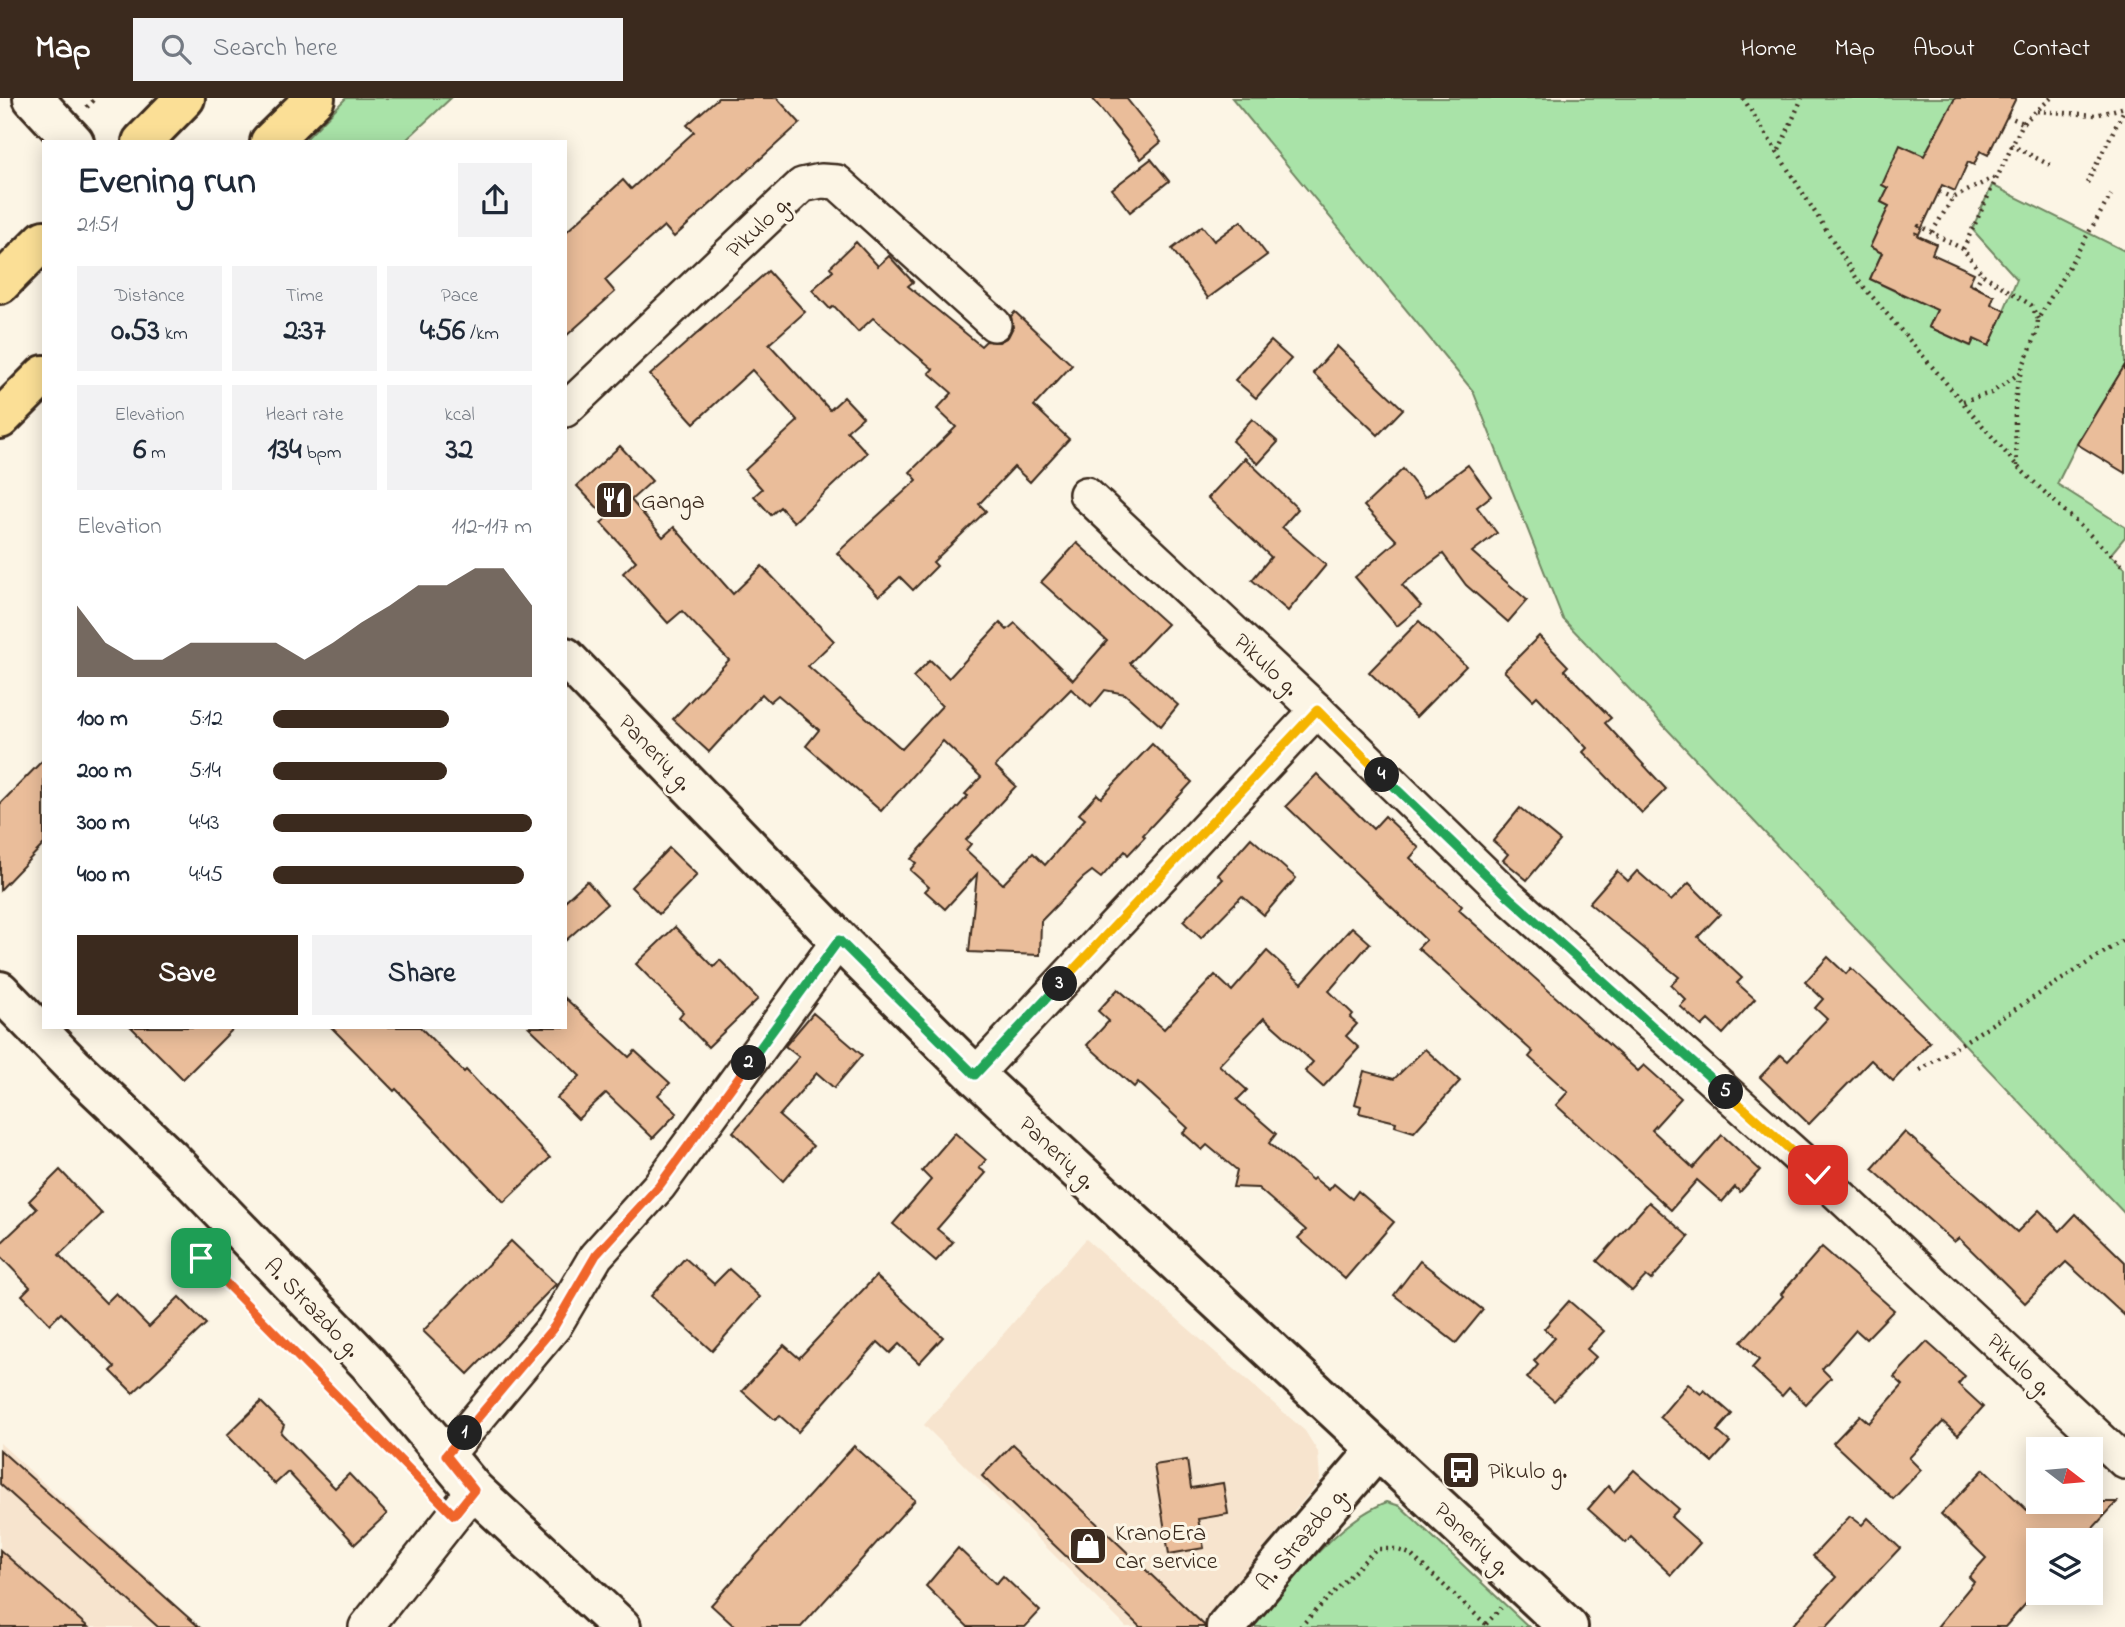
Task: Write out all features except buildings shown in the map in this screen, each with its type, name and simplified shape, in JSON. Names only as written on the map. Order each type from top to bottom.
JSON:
[{"type":"main road","points":[[33,98],[72,140]]},
{"type":"main road","points":[[272,140],[315,98]]},
{"type":"main road","points":[[144,140],[178,105]]},
{"type":"main road","points":[[0,284],[40,244]]},
{"type":"main road","points":[[0,419],[42,377]]},
{"type":"main road","name":"Panerių g.","points":[[567,659],[839,940],[975,1075],[1569,1627]]},
{"type":"main road","name":"A. Strazdo g.","points":[[0,991],[170,1159],[368,1363],[474,1490],[621,1627]]},
{"type":"main road","name":"A. Strazdo g.","points":[[1226,1627],[1377,1450]]},
{"type":"street","name":"Pikulo g.","points":[[567,408],[802,185],[821,181],[837,182],[994,324]]},
{"type":"street","name":"Pikulo g.","points":[[1086,494],[1317,710],[1510,898],[1818,1175],[2125,1462]]},
{"type":"street","points":[[975,1075],[1317,710]]},
{"type":"street","points":[[446,1455],[554,1327],[596,1255],[659,1186],[839,940]]},
{"type":"street","points":[[366,1627],[474,1490]]},
{"type":"path","points":[[1742,98],[1779,151],[1857,279],[2018,467],[2125,568]]},
{"type":"path","points":[[1779,151],[1802,98]]},
{"type":"path","points":[[1963,248],[2022,123],[2051,98]]},
{"type":"path","points":[[2036,111],[2096,115],[2125,107]]},
{"type":"path","points":[[2087,183],[2125,107]]},
{"type":"path","points":[[2007,116],[2022,123]]},
{"type":"path","points":[[2011,145],[2050,165]]},
{"type":"path","points":[[1932,232],[1953,198],[1996,176]]},
{"type":"path","points":[[1939,192],[1953,198]]},
{"type":"path","points":[[2018,467],[2015,419],[2020,372],[2037,339],[2038,320],[2111,195]]},
{"type":"path","points":[[1916,234],[1919,226],[1963,248],[1982,274],[2031,305],[2038,320]]},
{"type":"path","points":[[1976,287],[1982,274]]},
{"type":"path","points":[[1963,401],[1991,393],[2020,372]]},
{"type":"path","points":[[1920,1070],[2125,939]]},
{"type":"path","points":[[190,1221],[201,1258],[406,1466]]},
{"type":"path","points":[[1300,1627],[1376,1549],[1396,1549],[1410,1554],[1489,1627]]},
{"type":"shaded area","points":[[1086,1239],[1305,1431],[1318,1452],[1320,1480],[1200,1627],[1126,1627],[924,1425]]},
{"type":"shaded area","points":[[0,1443],[200,1627],[0,1627]]},
{"type":"green space","points":[[346,98],[451,98],[406,140],[305,140]]},
{"type":"green space","points":[[1232,98],[1955,98],[1938,148],[1930,144],[1924,156],[1883,185],[1888,188],[1881,202],[1889,206],[1870,247],[1882,253],[1870,279],[1907,297],[1940,304],[1929,327],[1970,346],[1974,339],[1989,346],[2017,279],[1972,229],[1992,185],[2125,251],[2125,365],[2077,444],[2057,484],[2125,527],[2125,537],[2110,555],[2125,568],[2125,1214],[1563,619],[1473,391]]},
{"type":"green space","points":[[1387,1502],[1400,1506],[1529,1627],[1253,1627],[1332,1539],[1368,1511]]},
{"type":"place","name":"Ganga","points":[[614,500]]},
{"type":"place","name":"Pikulo g.","points":[[1461,1470]]},
{"type":"place","name":"KranoEra car service","points":[[1088,1546]]},
{"type":"route","points":[[201,1258],[454,1515],[474,1490],[446,1455],[554,1327],[596,1255],[659,1186],[839,940],[975,1075],[1317,710],[1510,898],[1818,1175]]}]
